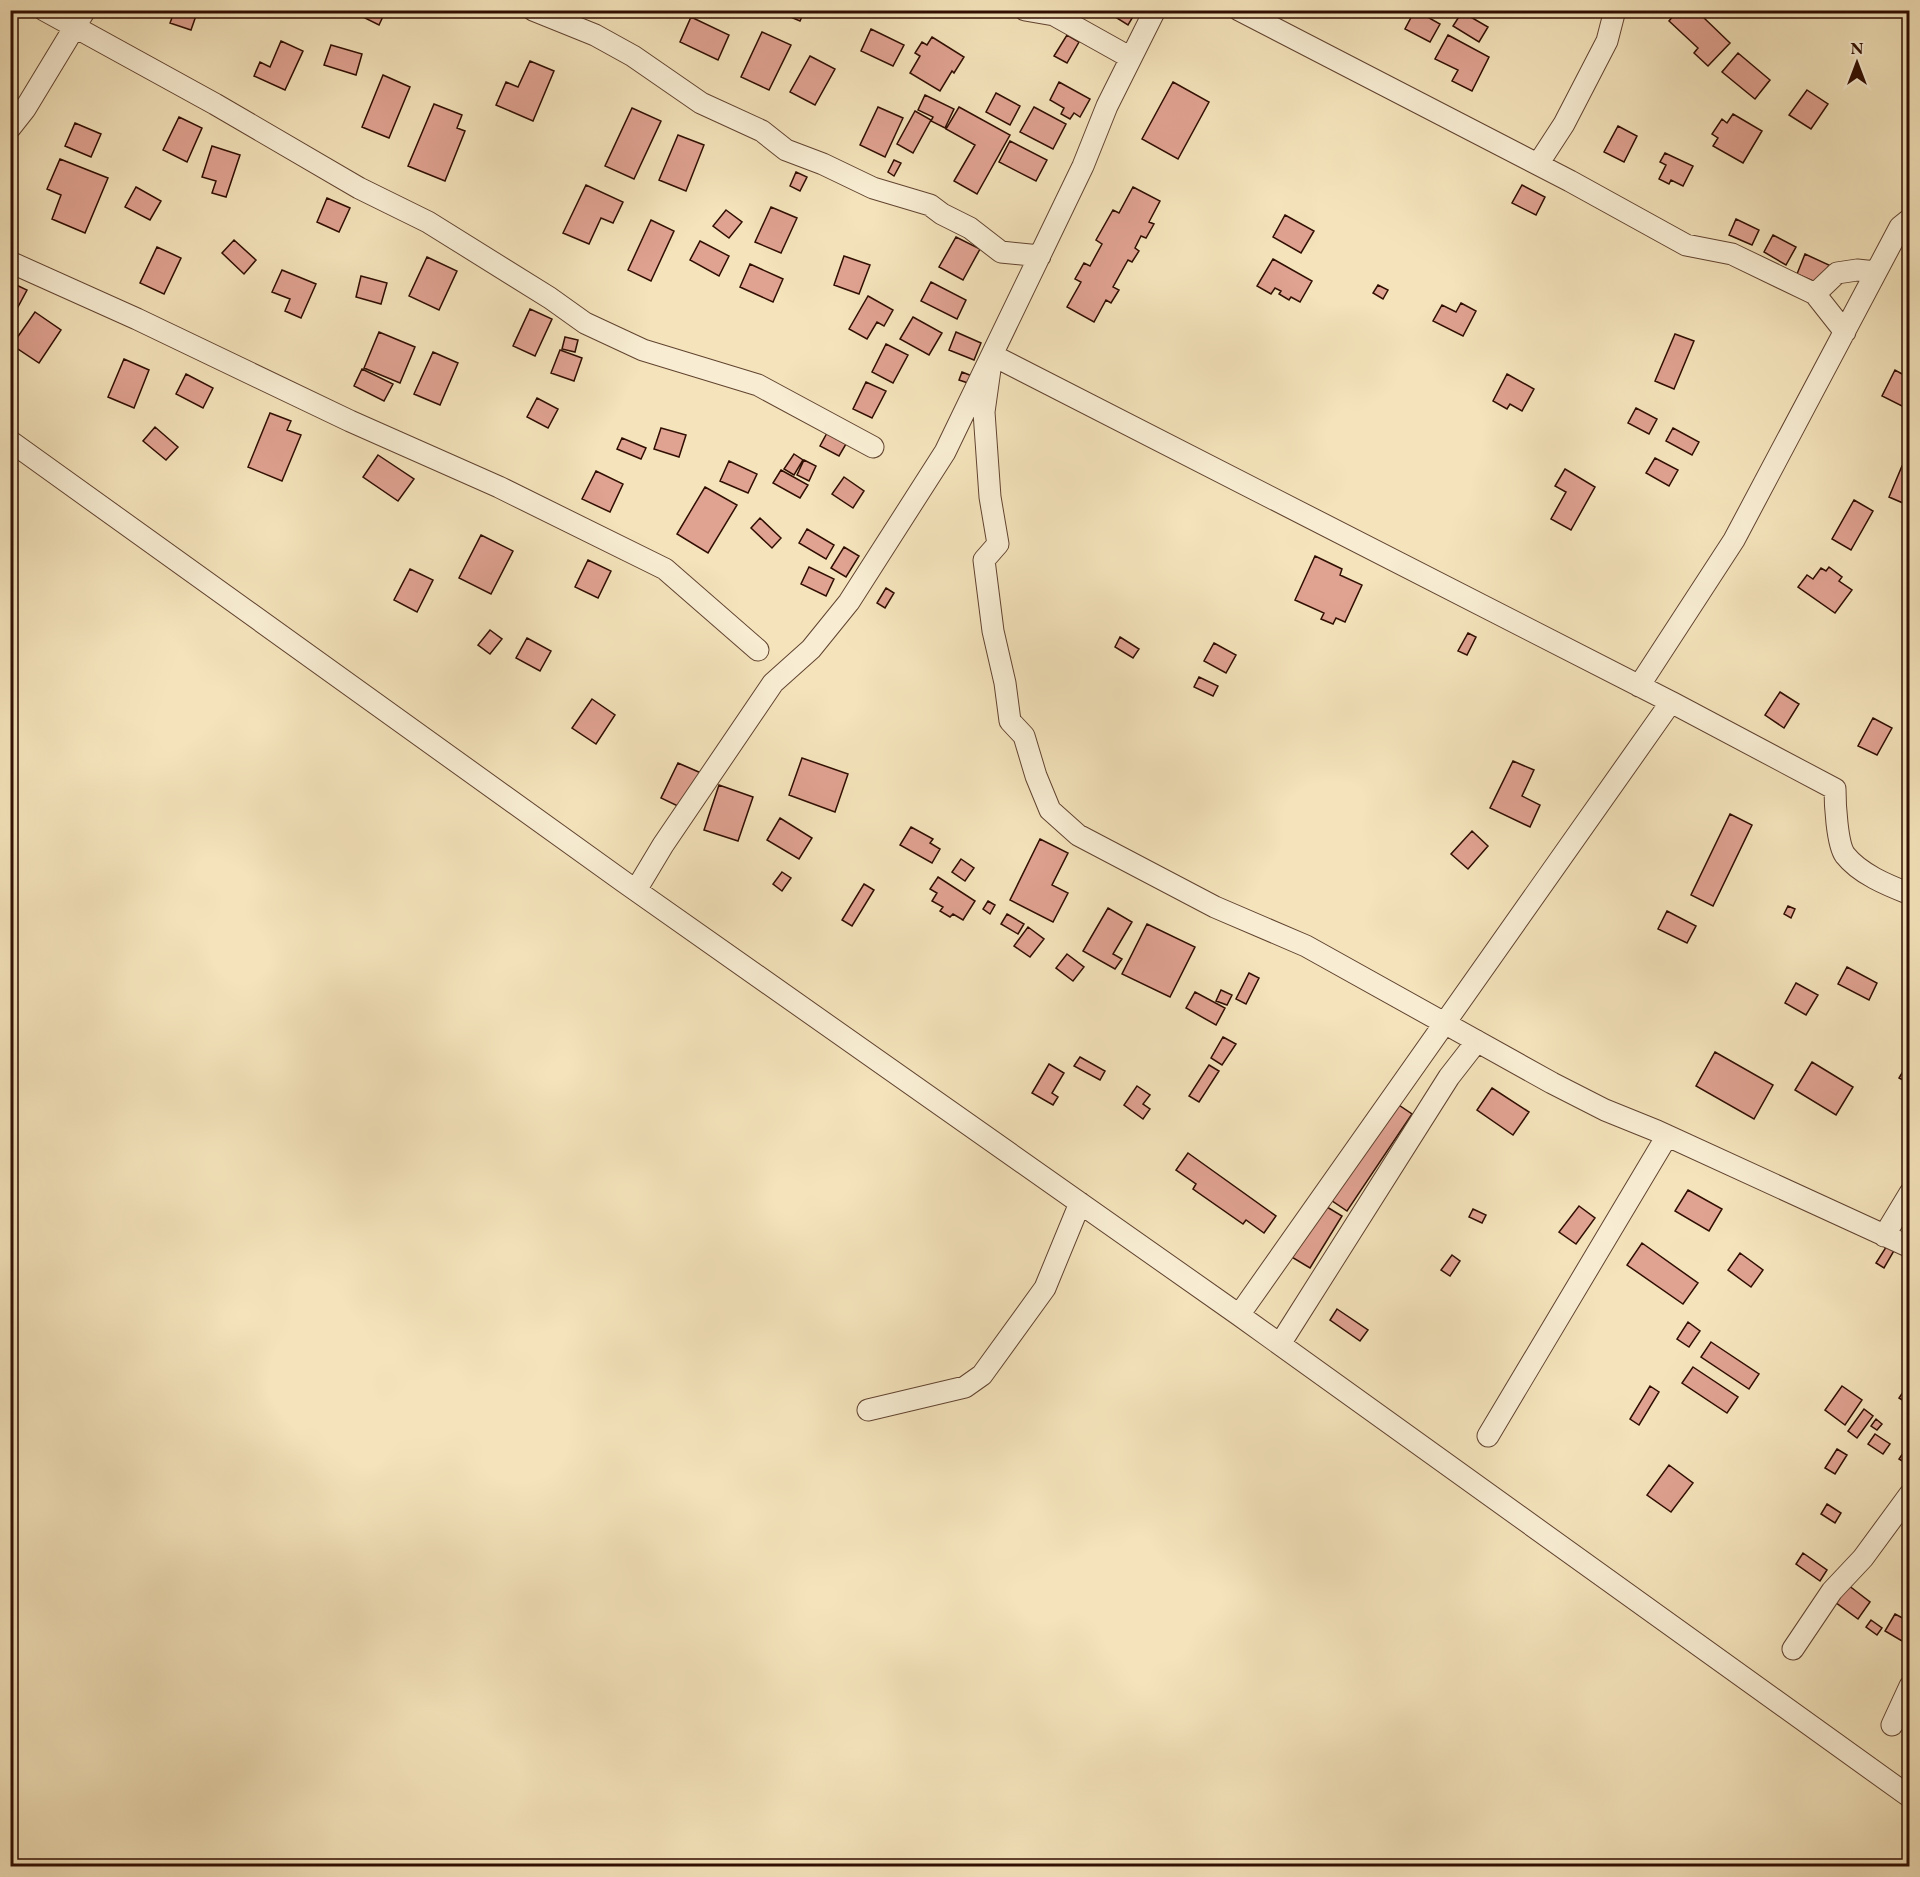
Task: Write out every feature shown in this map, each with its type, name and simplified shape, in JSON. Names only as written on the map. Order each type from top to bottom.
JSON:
[{"type":"street","points":[[44,10],[80,19],[215,104],[359,188],[428,222],[550,298],[585,323],[643,350],[758,384],[873,447]]},
{"type":"street","points":[[533,10],[595,35],[633,56],[701,103],[762,131],[786,150],[823,164],[873,188],[930,205],[942,214],[970,228],[1001,252],[1040,256]]},
{"type":"street","points":[[1025,10],[1054,15],[1131,58]]},
{"type":"street","points":[[636,890],[663,845],[773,683],[811,649],[849,602],[945,452],[1083,166],[1107,106],[1155,10]]},
{"type":"street","points":[[1239,10],[1538,164],[1686,245],[1732,254],[1815,294],[1845,332]]},
{"type":"street","points":[[1538,164],[1564,124],[1607,41],[1615,10]]},
{"type":"street","points":[[10,128],[80,19]]},
{"type":"street","points":[[1639,686],[1734,540],[1900,227],[1910,219]]},
{"type":"street","points":[[10,262],[137,319],[350,421],[500,487],[665,569],[758,650]]},
{"type":"street","points":[[1815,294],[1836,273],[1857,270],[1876,272]]},
{"type":"street","points":[[992,355],[1671,702],[1835,789],[1836,815],[1844,853],[1865,873],[1910,894]]},
{"type":"street","points":[[992,355],[984,412],[990,497],[998,544],[984,560],[986,585],[1010,721],[1024,736],[1036,776],[1050,810],[1078,835],[1215,907],[1306,946],[1552,1083],[1605,1110],[1910,1247]]},
{"type":"street","points":[[10,441],[636,890],[1280,1344],[1910,1797]]},
{"type":"street","points":[[1239,1315],[1671,702]]},
{"type":"street","points":[[1280,1344],[1442,1087],[1477,1041]]},
{"type":"street","points":[[1488,1436],[1666,1136]]},
{"type":"street","points":[[1884,1236],[1910,1193]]},
{"type":"street","points":[[868,1410],[965,1387],[982,1375],[1045,1288],[1080,1203]]},
{"type":"street","points":[[1793,1649],[1832,1591],[1863,1558],[1910,1494]]},
{"type":"street","points":[[1892,1725],[1910,1686]]},
{"type":"building","points":[[175,10],[198,10],[191,30],[170,23]]},
{"type":"building","points":[[349,10],[386,10],[379,25]]},
{"type":"building","points":[[774,10],[805,10],[800,21]]},
{"type":"building","points":[[1104,10],[1137,10],[1128,25]]},
{"type":"building","points":[[1415,10],[1440,24],[1430,42],[1405,29]]},
{"type":"building","points":[[1678,10],[1706,10],[1703,17],[1730,43],[1708,66],[1694,53],[1698,48],[1669,21]]},
{"type":"building","points":[[1462,12],[1488,27],[1479,42],[1453,26]]},
{"type":"building","points":[[691,17],[729,35],[718,60],[680,42]]},
{"type":"building","points":[[871,29],[904,45],[893,66],[861,51]]},
{"type":"building","points":[[762,32],[791,45],[769,90],[741,77]]},
{"type":"building","points":[[1067,35],[1079,42],[1067,63],[1054,56]]},
{"type":"building","points":[[1448,35],[1489,57],[1472,91],[1452,81],[1458,70],[1435,59]]},
{"type":"building","points":[[932,37],[964,57],[940,91],[910,73],[920,56],[915,53],[922,42],[927,45]]},
{"type":"building","points":[[281,41],[303,51],[285,90],[254,76],[260,62],[270,67]]},
{"type":"building","points":[[331,45],[362,54],[356,75],[324,65]]},
{"type":"building","points":[[1738,53],[1770,80],[1755,99],[1722,72]]},
{"type":"building","points":[[810,56],[835,69],[815,105],[790,92]]},
{"type":"building","points":[[530,61],[554,71],[533,121],[496,105],[506,82],[518,87]]},
{"type":"building","points":[[383,75],[410,87],[389,138],[362,127]]},
{"type":"building","points":[[1059,82],[1090,99],[1080,117],[1074,113],[1070,119],[1061,114],[1064,108],[1050,100]]},
{"type":"building","points":[[1173,82],[1209,102],[1178,159],[1142,139]]},
{"type":"building","points":[[1807,90],[1828,104],[1811,129],[1789,115]]},
{"type":"building","points":[[996,93],[1020,106],[1010,125],[986,112]]},
{"type":"building","points":[[925,95],[954,109],[945,128],[931,121],[933,117],[918,110]]},
{"type":"building","points":[[434,104],[462,115],[457,128],[465,131],[445,181],[408,166]]},
{"type":"building","points":[[878,107],[903,118],[885,157],[860,145]]},
{"type":"building","points":[[959,107],[1010,135],[977,194],[954,181],[975,145],[946,129]]},
{"type":"building","points":[[1034,107],[1066,124],[1053,149],[1020,132]]},
{"type":"building","points":[[632,108],[661,121],[634,179],[605,166]]},
{"type":"building","points":[[915,111],[931,120],[913,153],[897,144]]},
{"type":"building","points":[[1733,114],[1762,131],[1743,163],[1713,146],[1718,138],[1712,134],[1722,119],[1727,123]]},
{"type":"building","points":[[179,117],[202,128],[187,162],[163,150]]},
{"type":"building","points":[[75,123],[101,134],[91,157],[65,146]]},
{"type":"building","points":[[1618,126],[1637,136],[1624,162],[1604,152]]},
{"type":"building","points":[[678,135],[704,145],[686,191],[659,180]]},
{"type":"building","points":[[1010,141],[1047,160],[1036,181],[999,162]]},
{"type":"building","points":[[212,146],[240,155],[226,197],[212,193],[216,181],[202,177]]},
{"type":"building","points":[[1665,153],[1693,166],[1683,186],[1671,180],[1669,184],[1659,179],[1666,165],[1660,162]]},
{"type":"building","points":[[60,159],[108,178],[85,233],[52,219],[61,195],[47,189]]},
{"type":"building","points":[[894,160],[901,163],[894,176],[888,172]]},
{"type":"building","points":[[796,172],[807,177],[800,191],[790,186]]},
{"type":"building","points":[[586,185],[623,202],[613,223],[601,218],[589,244],[563,233]]},
{"type":"building","points":[[1522,185],[1545,197],[1536,215],[1512,203]]},
{"type":"building","points":[[136,187],[161,201],[150,220],[125,207]]},
{"type":"building","points":[[1133,187],[1160,201],[1149,222],[1154,224],[1146,238],[1141,236],[1135,248],[1139,251],[1132,262],[1128,260],[1113,287],[1119,290],[1111,303],[1106,300],[1094,322],[1067,307],[1081,282],[1075,279],[1084,263],[1090,266],[1102,244],[1096,240],[1113,210],[1119,213]]},
{"type":"building","points":[[327,198],[350,208],[339,232],[317,222]]},
{"type":"building","points":[[771,207],[797,218],[781,253],[755,242]]},
{"type":"building","points":[[726,210],[742,222],[729,238],[713,226]]},
{"type":"building","points":[[1285,215],[1314,231],[1301,253],[1273,237]]},
{"type":"building","points":[[1736,219],[1759,230],[1752,245],[1729,235]]},
{"type":"building","points":[[651,220],[674,231],[651,281],[628,270]]},
{"type":"building","points":[[1773,235],[1796,247],[1786,265],[1764,252]]},
{"type":"building","points":[[956,237],[980,249],[963,280],[939,267]]},
{"type":"building","points":[[234,240],[256,260],[244,274],[222,253]]},
{"type":"building","points":[[700,241],[729,256],[719,276],[690,260]]},
{"type":"building","points":[[157,247],[181,258],[164,294],[140,283]]},
{"type":"building","points":[[1805,254],[1829,265],[1820,284],[1797,274]]},
{"type":"building","points":[[844,256],[870,265],[859,294],[834,285]]},
{"type":"building","points":[[427,257],[457,271],[439,310],[409,296]]},
{"type":"building","points":[[1273,259],[1312,281],[1300,302],[1291,297],[1289,300],[1279,294],[1281,291],[1275,288],[1271,294],[1257,286]]},
{"type":"building","points":[[750,264],[783,279],[773,302],[740,287]]},
{"type":"building","points":[[282,270],[316,284],[301,318],[285,311],[290,299],[272,292]]},
{"type":"building","points":[[361,276],[387,283],[381,304],[356,297]]},
{"type":"building","points":[[10,282],[27,290],[12,318],[10,317]]},
{"type":"building","points":[[931,282],[966,300],[957,319],[921,301]]},
{"type":"building","points":[[1378,285],[1388,290],[1383,299],[1373,293]]},
{"type":"building","points":[[868,296],[893,310],[884,326],[877,322],[867,339],[849,329]]},
{"type":"building","points":[[1461,303],[1476,311],[1463,336],[1433,321],[1442,305],[1456,312]]},
{"type":"building","points":[[530,309],[552,319],[535,356],[513,346]]},
{"type":"building","points":[[35,312],[61,330],[39,363],[12,345]]},
{"type":"building","points":[[913,317],[942,333],[929,355],[900,339]]},
{"type":"building","points":[[379,332],[415,347],[400,383],[364,368]]},
{"type":"building","points":[[956,332],[981,343],[974,360],[949,350]]},
{"type":"building","points":[[1675,334],[1694,341],[1674,389],[1655,381]]},
{"type":"building","points":[[565,337],[578,340],[575,352],[562,349]]},
{"type":"building","points":[[886,344],[908,355],[893,383],[872,372]]},
{"type":"building","points":[[560,350],[582,358],[574,381],[551,373]]},
{"type":"building","points":[[433,352],[458,363],[440,405],[414,394]]},
{"type":"building","points":[[124,359],[149,370],[134,408],[108,397]]},
{"type":"building","points":[[1910,360],[1910,410],[1882,396],[1895,370],[1902,374]]},
{"type":"building","points":[[362,369],[393,384],[384,401],[354,386]]},
{"type":"building","points":[[962,372],[977,378],[974,385],[959,380]]},
{"type":"building","points":[[186,374],[213,388],[203,408],[176,394]]},
{"type":"building","points":[[1507,374],[1534,389],[1522,411],[1510,404],[1507,409],[1493,401]]},
{"type":"building","points":[[866,382],[886,391],[872,418],[853,409]]},
{"type":"building","points":[[537,398],[558,409],[548,428],[527,417]]},
{"type":"building","points":[[1636,408],[1657,419],[1649,434],[1628,423]]},
{"type":"building","points":[[270,413],[291,421],[287,430],[301,435],[282,481],[248,467]]},
{"type":"building","points":[[155,427],[178,447],[166,460],[143,441]]},
{"type":"building","points":[[661,428],[686,435],[679,457],[654,449]]},
{"type":"building","points":[[1673,428],[1699,442],[1692,455],[1666,441]]},
{"type":"building","points":[[827,433],[846,444],[839,456],[820,446]]},
{"type":"building","points":[[622,438],[646,448],[641,459],[617,449]]},
{"type":"building","points":[[794,454],[803,460],[794,475],[784,469]]},
{"type":"building","points":[[378,455],[414,479],[398,501],[363,477]]},
{"type":"building","points":[[1655,458],[1678,470],[1669,486],[1646,473]]},
{"type":"building","points":[[804,460],[816,466],[809,481],[797,475]]},
{"type":"building","points":[[729,461],[757,474],[748,493],[720,481]]},
{"type":"building","points":[[1902,466],[1910,469],[1910,506],[1889,497]]},
{"type":"building","points":[[1565,469],[1595,487],[1571,530],[1551,519],[1566,492],[1555,486]]},
{"type":"building","points":[[781,470],[808,485],[800,498],[773,483]]},
{"type":"building","points":[[596,471],[623,484],[610,512],[582,499]]},
{"type":"building","points":[[844,477],[864,491],[853,508],[832,494]]},
{"type":"building","points":[[705,487],[737,505],[708,553],[677,534]]},
{"type":"building","points":[[1854,500],[1873,511],[1851,550],[1832,539]]},
{"type":"building","points":[[760,518],[781,538],[772,548],[751,528]]},
{"type":"building","points":[[807,529],[834,545],[826,559],[799,543]]},
{"type":"building","points":[[481,535],[513,551],[491,594],[459,578]]},
{"type":"building","points":[[844,547],[859,556],[846,577],[831,568]]},
{"type":"building","points":[[1315,556],[1342,569],[1340,575],[1362,585],[1345,622],[1336,618],[1333,624],[1321,619],[1324,613],[1295,600]]},
{"type":"building","points":[[588,560],[611,571],[598,598],[575,587]]},
{"type":"building","points":[[809,567],[834,579],[826,596],[801,584]]},
{"type":"building","points":[[1829,567],[1842,577],[1839,581],[1852,590],[1835,613],[1798,587],[1807,575],[1813,579],[1821,568],[1826,571]]},
{"type":"building","points":[[410,569],[433,580],[417,612],[394,600]]},
{"type":"building","points":[[886,588],[894,593],[885,608],[877,603]]},
{"type":"building","points":[[490,630],[502,639],[490,654],[478,645]]},
{"type":"building","points":[[1468,633],[1476,637],[1467,655],[1458,651]]},
{"type":"building","points":[[1120,637],[1139,649],[1133,658],[1115,647]]},
{"type":"building","points":[[527,638],[551,651],[540,671],[516,658]]},
{"type":"building","points":[[1214,643],[1236,655],[1226,673],[1204,661]]},
{"type":"building","points":[[1910,672],[1910,685],[1903,680]]},
{"type":"building","points":[[1199,677],[1218,686],[1213,696],[1194,687]]},
{"type":"building","points":[[1780,692],[1799,704],[1784,728],[1765,715]]},
{"type":"building","points":[[592,699],[615,715],[596,744],[572,728]]},
{"type":"building","points":[[1873,718],[1892,728],[1877,755],[1858,746]]},
{"type":"building","points":[[802,758],[848,774],[835,812],[789,795]]},
{"type":"building","points":[[1513,761],[1534,770],[1522,796],[1540,805],[1530,827],[1490,808]]},
{"type":"building","points":[[678,763],[701,773],[684,809],[661,798]]},
{"type":"building","points":[[719,785],[753,797],[738,841],[704,830]]},
{"type":"building","points":[[1730,814],[1752,825],[1713,906],[1691,895]]},
{"type":"building","points":[[780,818],[812,838],[799,859],[767,840]]},
{"type":"building","points":[[911,827],[933,839],[930,843],[940,849],[932,863],[900,845]]},
{"type":"building","points":[[1472,831],[1488,846],[1468,869],[1451,854]]},
{"type":"building","points":[[1040,839],[1068,853],[1052,885],[1068,893],[1053,922],[1010,900]]},
{"type":"building","points":[[961,859],[974,868],[965,881],[952,872]]},
{"type":"building","points":[[782,872],[791,878],[782,891],[773,884]]},
{"type":"building","points":[[938,877],[975,901],[963,920],[953,914],[950,917],[940,911],[943,907],[932,901],[937,893],[930,889]]},
{"type":"building","points":[[864,884],[874,890],[852,926],[842,920]]},
{"type":"building","points":[[988,901],[995,905],[990,914],[983,909]]},
{"type":"building","points":[[1788,906],[1795,909],[1791,918],[1784,914]]},
{"type":"building","points":[[1108,908],[1132,922],[1113,954],[1122,959],[1115,969],[1083,951]]},
{"type":"building","points":[[1667,911],[1696,926],[1687,943],[1658,929]]},
{"type":"building","points":[[1007,914],[1024,924],[1018,934],[1001,924]]},
{"type":"building","points":[[1147,924],[1195,947],[1170,997],[1122,974]]},
{"type":"building","points":[[1028,927],[1044,939],[1030,957],[1014,946]]},
{"type":"building","points":[[1067,954],[1084,967],[1073,981],[1056,968]]},
{"type":"building","points":[[1847,967],[1877,983],[1869,1000],[1838,984]]},
{"type":"building","points":[[1249,973],[1259,978],[1246,1004],[1236,999]]},
{"type":"building","points":[[1796,983],[1818,995],[1806,1015],[1785,1003]]},
{"type":"building","points":[[1221,990],[1232,995],[1227,1005],[1216,1001]]},
{"type":"building","points":[[1195,992],[1225,1008],[1216,1025],[1186,1008]]},
{"type":"building","points":[[1223,1037],[1236,1044],[1222,1065],[1211,1058]]},
{"type":"building","points":[[1715,1052],[1773,1085],[1754,1119],[1696,1086]]},
{"type":"building","points":[[1080,1057],[1105,1071],[1100,1080],[1074,1066]]},
{"type":"building","points":[[1910,1060],[1910,1084],[1899,1078]]},
{"type":"building","points":[[1812,1062],[1853,1087],[1836,1115],[1795,1090]]},
{"type":"building","points":[[1049,1064],[1064,1073],[1052,1093],[1058,1097],[1053,1105],[1032,1093]]},
{"type":"building","points":[[1209,1065],[1219,1071],[1199,1102],[1189,1096]]},
{"type":"building","points":[[1137,1086],[1150,1095],[1143,1104],[1150,1109],[1143,1119],[1124,1105]]},
{"type":"building","points":[[1492,1088],[1529,1112],[1513,1135],[1477,1110]]},
{"type":"building","points":[[1384,1095],[1412,1114],[1347,1211],[1319,1192]]},
{"type":"building","points":[[1188,1153],[1276,1216],[1264,1233],[1246,1220],[1243,1224],[1193,1189],[1196,1184],[1176,1170]]},
{"type":"building","points":[[1688,1190],[1722,1209],[1709,1231],[1675,1211]]},
{"type":"building","points":[[1322,1204],[1342,1216],[1310,1268],[1290,1256]]},
{"type":"building","points":[[1579,1206],[1595,1218],[1576,1244],[1559,1232]]},
{"type":"building","points":[[1473,1209],[1486,1215],[1482,1223],[1469,1217]]},
{"type":"building","points":[[1642,1243],[1698,1283],[1683,1304],[1627,1265]]},
{"type":"building","points":[[1888,1244],[1895,1249],[1884,1268],[1876,1263]]},
{"type":"building","points":[[1740,1253],[1763,1270],[1751,1287],[1728,1270]]},
{"type":"building","points":[[1452,1255],[1460,1261],[1450,1276],[1441,1270]]},
{"type":"building","points":[[1337,1309],[1368,1330],[1360,1341],[1330,1320]]},
{"type":"building","points":[[1688,1322],[1700,1331],[1689,1347],[1677,1339]]},
{"type":"building","points":[[1711,1342],[1759,1374],[1749,1389],[1701,1357]]},
{"type":"building","points":[[1693,1367],[1738,1397],[1727,1413],[1682,1383]]},
{"type":"building","points":[[1910,1382],[1910,1405],[1899,1398]]},
{"type":"building","points":[[1650,1386],[1659,1392],[1639,1425],[1630,1419]]},
{"type":"building","points":[[1842,1386],[1862,1400],[1845,1425],[1825,1410]]},
{"type":"building","points":[[1864,1409],[1873,1416],[1857,1438],[1848,1431]]},
{"type":"building","points":[[1876,1419],[1882,1424],[1877,1430],[1871,1426]]},
{"type":"building","points":[[1875,1434],[1890,1444],[1883,1454],[1868,1444]]},
{"type":"building","points":[[1910,1443],[1910,1466],[1899,1459]]},
{"type":"building","points":[[1837,1449],[1847,1455],[1835,1474],[1825,1468]]},
{"type":"building","points":[[1669,1465],[1693,1483],[1671,1512],[1647,1495]]},
{"type":"building","points":[[1827,1504],[1841,1513],[1835,1523],[1821,1514]]},
{"type":"building","points":[[1803,1553],[1827,1570],[1820,1581],[1796,1564]]},
{"type":"building","points":[[1848,1585],[1870,1602],[1858,1619],[1835,1602]]},
{"type":"building","points":[[1895,1614],[1910,1622],[1910,1628],[1902,1641],[1885,1631]]},
{"type":"building","points":[[1871,1620],[1882,1628],[1877,1635],[1866,1627]]}]
